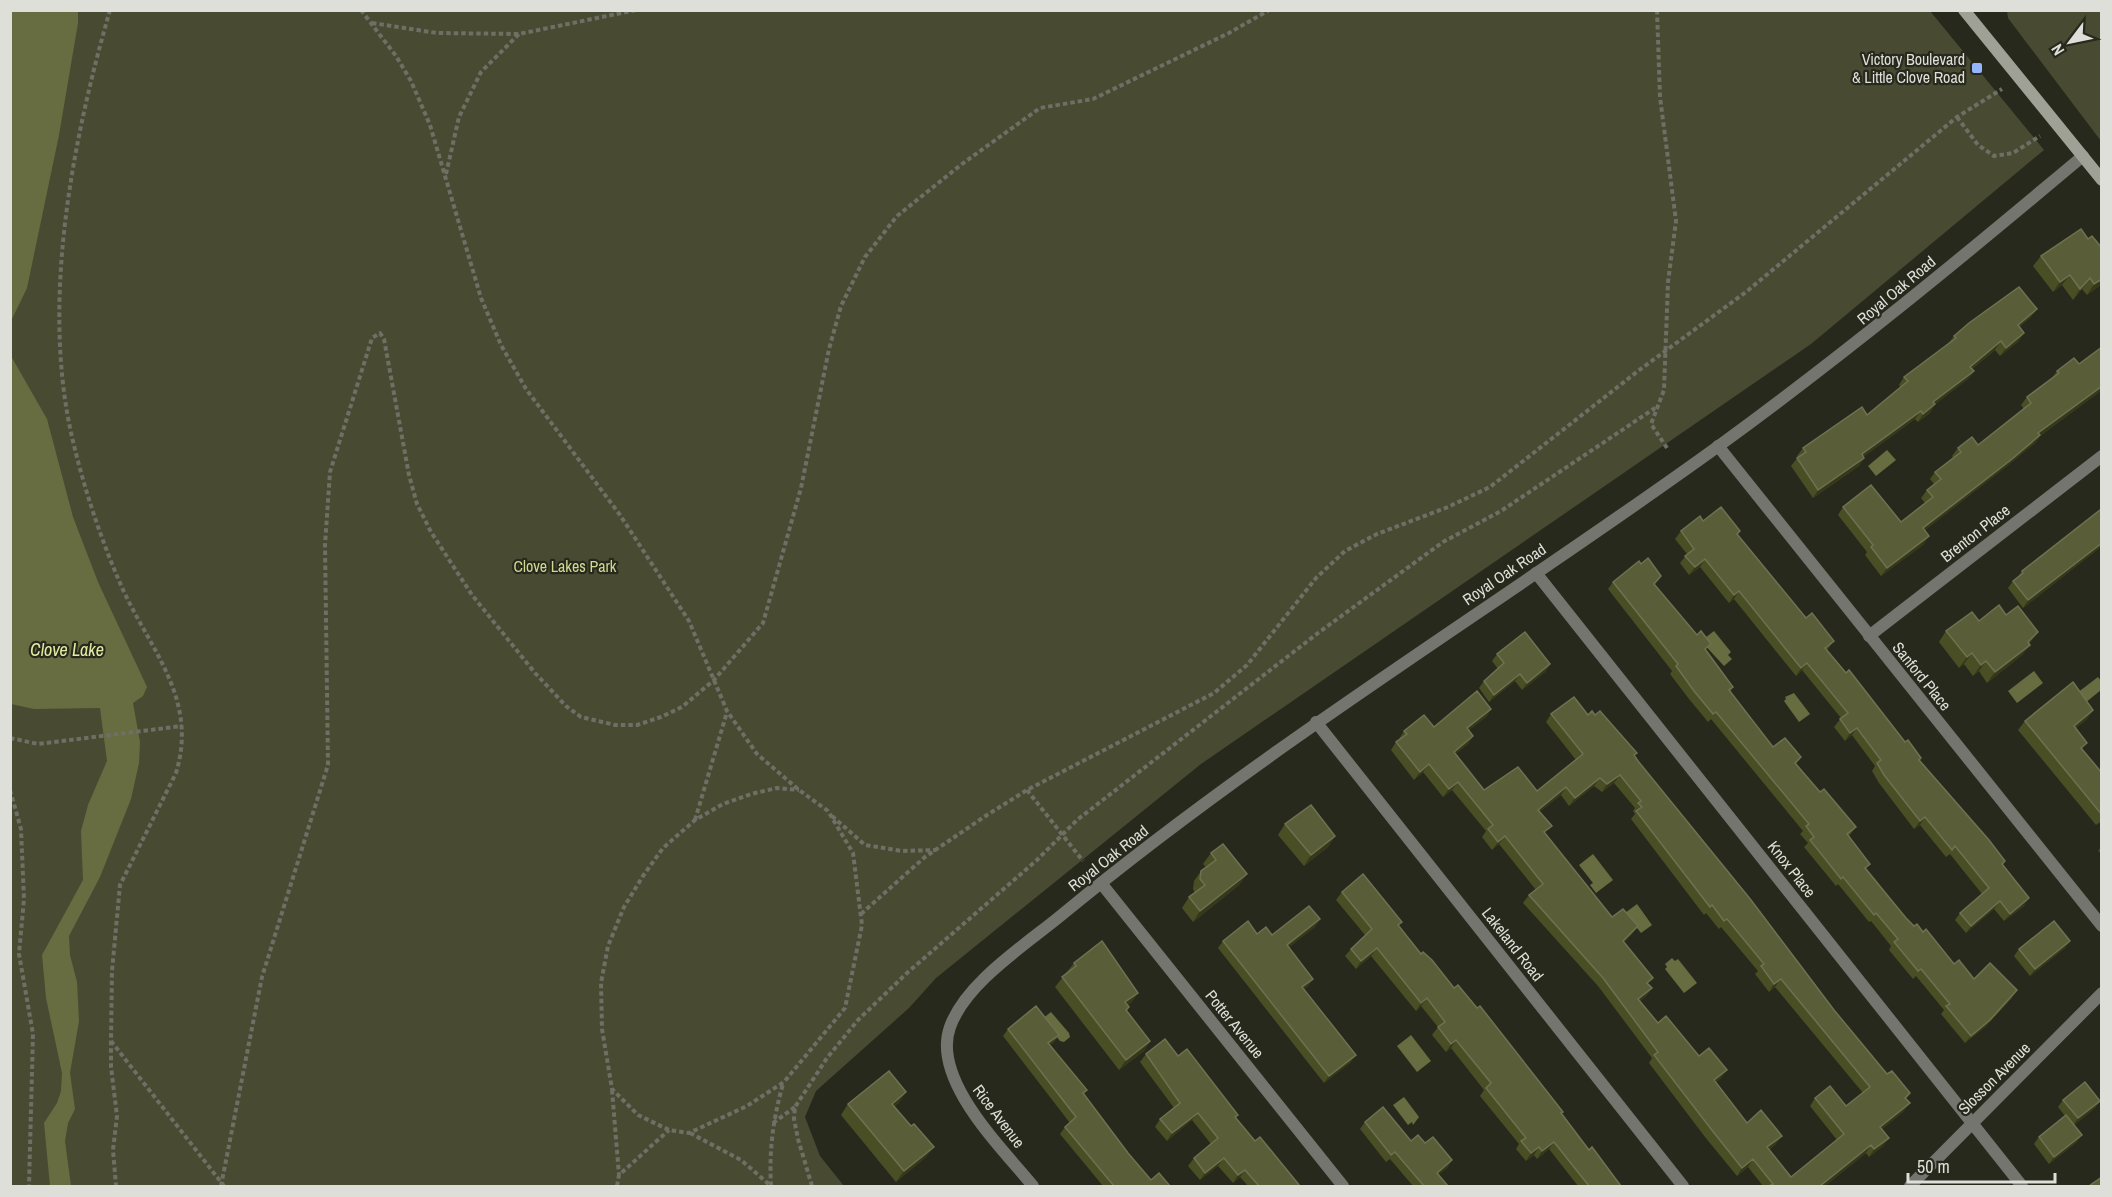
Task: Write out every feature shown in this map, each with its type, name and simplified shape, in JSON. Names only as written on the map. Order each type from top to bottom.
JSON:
[{"type":"main road","points":[[1964,10],[2102,180]]},
{"type":"street","name":"Royal Oak Road","points":[[951,1024],[965,998],[1101,883],[1316,722],[1718,446],[1862,339],[2083,156]]},
{"type":"street","name":"Sanford Place","points":[[1718,446],[2102,926]]},
{"type":"street","name":"Brenton Place","points":[[1869,636],[2102,456]]},
{"type":"street","name":"Knox Place","points":[[1536,573],[2022,1186]]},
{"type":"street","name":"Lakeland Road","points":[[1316,722],[1683,1186]]},
{"type":"street","name":"Potter Avenue","points":[[1101,883],[1343,1186]]},
{"type":"street","name":"Slosson Avenue","points":[[1910,1186],[2102,993]]},
{"type":"street","name":"Rice Avenue","points":[[951,1024],[947,1049],[953,1079],[965,1101],[1034,1186]]},
{"type":"path","points":[[110,10],[91,75],[64,238],[58,310],[63,387],[72,437],[103,539],[125,593],[173,683],[182,726],[182,755],[176,774],[120,885],[112,971],[111,1041],[111,1067],[117,1116],[112,1150],[116,1186]]},
{"type":"path","points":[[361,10],[411,81],[430,125],[481,298],[501,345],[526,389],[620,515],[689,621],[727,711],[757,754],[865,845],[902,850],[937,850]]},
{"type":"path","points":[[372,23],[437,33],[519,34],[636,10]]},
{"type":"path","points":[[222,1185],[262,977],[328,765],[325,545],[330,472],[372,338],[380,333],[384,339],[409,475],[417,504],[431,532],[472,596],[501,634],[566,706],[594,722],[637,725],[682,706],[714,680],[764,623],[801,488],[840,306],[865,257],[897,216],[1040,108],[1093,99],[1229,33],[1269,10]]},
{"type":"path","points":[[772,1124],[795,1107],[827,1058],[858,1020],[907,973],[1037,860],[1061,833],[1391,578],[1443,542],[1501,511],[1655,408],[1662,399],[1664,390],[1668,282],[1676,221],[1660,97],[1657,10]]},
{"type":"path","points":[[446,175],[459,117],[481,72],[519,34]]},
{"type":"path","points":[[860,914],[937,850],[1027,790],[1214,693],[1247,665],[1316,578],[1345,551],[1377,534],[1448,507],[1490,487],[1754,285],[1957,117],[2002,89]]},
{"type":"path","points":[[1957,117],[1978,145],[1994,156],[2013,153],[2040,136]]},
{"type":"path","points":[[1655,408],[1651,424],[1667,448]]},
{"type":"path","points":[[696,820],[727,711]]},
{"type":"path","points":[[10,738],[38,744],[182,726]]},
{"type":"path","points":[[617,1186],[619,1175],[612,1089],[602,1029],[601,983],[608,946],[624,907],[663,848],[696,820],[723,804],[751,794],[777,788],[799,790]]},
{"type":"path","points":[[10,790],[21,829],[24,899],[19,954],[33,1034],[29,1186]]},
{"type":"path","points":[[1027,790],[1083,861]]},
{"type":"path","points":[[689,1133],[747,1106],[784,1082],[845,1008],[862,925],[853,854],[830,814]]},
{"type":"path","points":[[111,1041],[222,1185]]},
{"type":"path","points":[[771,1186],[772,1124],[784,1082]]},
{"type":"path","points":[[612,1089],[638,1115],[669,1131],[689,1133],[741,1160],[771,1186]]},
{"type":"path","points":[[795,1107],[794,1119],[812,1186]]},
{"type":"path","points":[[619,1175],[669,1131]]},
{"type":"green space","name":"Clove Lakes Park","points":[[10,11],[1930,11],[2044,150],[1811,344],[1201,764],[936,978],[909,1008],[816,1091],[805,1117],[820,1156],[844,1186],[11,1186]]},
{"type":"green space","points":[[2007,11],[2101,11],[2101,141],[2008,18]]},
{"type":"water","points":[[11,10],[78,11],[78,23],[59,135],[27,288],[11,321]]},
{"type":"water","name":"Clove Lake","points":[[11,356],[47,419],[73,517],[98,582],[147,687],[143,696],[133,703],[140,742],[139,763],[131,799],[100,877],[69,936],[70,955],[77,982],[79,1021],[70,1073],[75,1109],[68,1123],[65,1141],[71,1186],[50,1186],[44,1123],[57,1103],[61,1091],[62,1073],[46,998],[42,955],[83,880],[81,831],[88,805],[107,761],[100,708],[34,709],[11,704]]},
{"type":"water","points":[[1887,450],[1896,460],[1876,476],[1868,466]]},
{"type":"water","points":[[1714,631],[1731,652],[1728,655],[1732,659],[1724,666],[1701,641]]},
{"type":"water","points":[[2034,671],[2043,683],[2017,703],[2008,691]]},
{"type":"water","points":[[2098,677],[2101,681],[2101,690],[2085,703],[2077,693]]},
{"type":"water","points":[[1794,693],[1810,714],[1799,722],[1784,701],[1785,697]]},
{"type":"water","points":[[1593,854],[1613,880],[1596,893],[1590,885],[1593,883],[1579,865]]},
{"type":"water","points":[[1637,904],[1652,925],[1641,933],[1625,913]]},
{"type":"water","points":[[1672,958],[1675,961],[1678,959],[1697,983],[1684,993],[1665,969],[1667,967],[1665,964]]},
{"type":"water","points":[[1051,1012],[1069,1033],[1070,1037],[1064,1042],[1060,1041],[1042,1019]]},
{"type":"water","points":[[1411,1035],[1431,1061],[1417,1072],[1397,1046]]},
{"type":"water","points":[[1404,1097],[1419,1117],[1413,1125],[1412,1122],[1408,1125],[1393,1105]]},
{"type":"building","points":[[2081,229],[2088,239],[2092,236],[2102,248],[2102,279],[2094,284],[2090,278],[2080,289],[2070,275],[2060,282],[2041,256]]},
{"type":"building","points":[[2019,287],[2037,309],[2018,325],[2024,333],[2006,348],[2001,341],[1970,367],[1974,371],[1933,402],[1935,404],[1923,414],[1921,411],[1862,454],[1864,458],[1818,490],[1797,458],[1806,452],[1803,448],[1862,407],[1867,415],[1908,381],[1904,377],[1956,338],[1954,336],[1969,323]]},
{"type":"building","points":[[2102,347],[2102,386],[2038,433],[2040,435],[2012,459],[1923,528],[1929,536],[1887,568],[1871,547],[1873,545],[1843,507],[1871,485],[1901,522],[1933,497],[1927,490],[1941,479],[1935,472],[1961,452],[1958,448],[1972,437],[1978,445],[2031,403],[2027,397],[2059,373],[2057,371],[2074,358],[2079,364]]},
{"type":"building","points":[[1721,507],[1740,531],[1737,534],[1806,618],[1812,613],[1834,641],[1825,648],[1846,673],[1849,670],[1905,742],[1908,740],[1921,758],[1919,760],[2005,861],[2002,864],[2029,898],[2010,914],[2000,901],[1971,926],[1960,913],[1989,888],[1955,846],[1952,850],[1925,817],[1920,821],[1884,775],[1877,763],[1881,760],[1857,728],[1850,733],[1840,719],[1848,713],[1807,663],[1801,668],[1739,591],[1734,595],[1705,559],[1695,567],[1685,556],[1694,549],[1681,531],[1700,516],[1703,521]]},
{"type":"building","points":[[2100,510],[2102,512],[2102,543],[2028,600],[2013,581],[2023,573],[2022,571]]},
{"type":"building","points":[[1648,558],[1661,576],[1654,584],[1697,635],[1701,631],[1711,644],[1705,649],[1733,687],[1729,690],[1773,747],[1785,738],[1801,757],[1795,763],[1820,792],[1824,789],[1856,827],[1847,834],[1870,864],[1865,868],[1906,918],[1914,926],[1917,924],[1923,932],[1926,929],[1954,964],[1959,960],[1974,979],[1990,963],[2017,990],[1990,1020],[1971,1036],[1946,1006],[1950,1004],[1921,969],[1918,971],[1894,942],[1898,939],[1876,913],[1874,915],[1843,877],[1841,879],[1810,840],[1814,837],[1806,826],[1809,824],[1716,712],[1713,714],[1694,691],[1676,666],[1678,664],[1613,582],[1639,561],[1641,564]]},
{"type":"building","points":[[1999,605],[2006,615],[2018,606],[2038,632],[2028,642],[2030,645],[1995,672],[1986,661],[1981,665],[1972,653],[1967,657],[1946,631],[1972,612],[1979,621]]},
{"type":"building","points":[[1525,632],[1550,664],[1527,683],[1520,674],[1494,695],[1484,681],[1504,663],[1497,654]]},
{"type":"building","points":[[2073,682],[2093,710],[2074,726],[2087,743],[2081,748],[2102,773],[2102,815],[2025,721]]},
{"type":"building","points":[[1477,691],[1491,709],[1467,728],[1473,736],[1454,752],[1484,790],[1518,767],[1537,791],[1583,754],[1551,714],[1574,697],[1588,715],[1592,711],[1595,715],[1600,711],[1637,753],[1634,755],[1638,761],[1751,900],[1834,1010],[1887,1074],[1892,1071],[1910,1093],[1905,1098],[1910,1103],[1880,1127],[1889,1138],[1874,1149],[1871,1145],[1820,1186],[1769,1186],[1773,1184],[1753,1159],[1742,1168],[1654,1055],[1658,1052],[1603,978],[1529,895],[1543,884],[1505,836],[1498,842],[1488,829],[1493,825],[1458,782],[1449,789],[1429,764],[1420,772],[1396,742],[1407,734],[1404,731],[1424,715],[1434,727]],"holes":[[[1620,775],[1641,801],[1638,803],[1642,807],[1636,811],[1710,907],[1712,905],[1724,921],[1727,919],[1764,964],[1761,966],[1774,984],[1781,979],[1870,1087],[1846,1106],[1830,1086],[1815,1098],[1844,1134],[1791,1177],[1767,1147],[1782,1136],[1761,1110],[1747,1123],[1714,1080],[1727,1070],[1709,1048],[1699,1056],[1666,1016],[1658,1023],[1638,999],[1652,988],[1647,983],[1653,978],[1623,941],[1638,926],[1623,909],[1612,917],[1544,832],[1552,826],[1538,810],[1566,787],[1575,798],[1600,778],[1607,784]]]},
{"type":"building","points":[[1311,805],[1335,836],[1311,855],[1285,824]]},
{"type":"building","points":[[1223,844],[1247,874],[1200,911],[1189,897],[1205,885],[1200,879],[1201,871],[1216,860],[1211,853]]},
{"type":"building","points":[[1363,874],[1402,922],[1398,925],[1421,954],[1423,952],[1432,960],[1454,988],[1458,985],[1477,1008],[1480,1006],[1563,1112],[1561,1113],[1589,1150],[1592,1147],[1621,1186],[1589,1186],[1554,1142],[1542,1151],[1539,1147],[1531,1153],[1521,1141],[1526,1138],[1486,1088],[1491,1083],[1456,1040],[1451,1044],[1438,1027],[1445,1022],[1427,998],[1421,1003],[1377,948],[1361,961],[1351,949],[1372,929],[1342,892]]},
{"type":"building","points":[[1309,906],[1320,919],[1287,945],[1313,979],[1302,987],[1356,1055],[1329,1076],[1223,941],[1248,921],[1257,934],[1266,927],[1272,935]]},
{"type":"building","points":[[2054,921],[2070,941],[2035,969],[2019,949]]},
{"type":"building","points":[[1102,941],[1138,993],[1125,1002],[1129,1007],[1126,1010],[1150,1041],[1126,1060],[1062,977],[1076,966],[1074,963]]},
{"type":"building","points":[[1036,1006],[1059,1035],[1048,1043],[1087,1090],[1083,1093],[1151,1180],[1159,1173],[1170,1186],[1114,1186],[1065,1127],[1076,1117],[1008,1029]]},
{"type":"building","points":[[1165,1039],[1178,1056],[1187,1049],[1238,1115],[1235,1117],[1255,1141],[1260,1137],[1300,1186],[1259,1186],[1245,1170],[1238,1175],[1224,1158],[1205,1173],[1194,1158],[1218,1138],[1198,1113],[1172,1133],[1160,1119],[1180,1103],[1146,1054]]},
{"type":"building","points":[[889,1071],[906,1092],[892,1104],[934,1147],[904,1171],[848,1104]]},
{"type":"building","points":[[2085,1082],[2100,1101],[2078,1118],[2063,1100]]},
{"type":"building","points":[[1383,1107],[1411,1141],[1418,1135],[1425,1143],[1433,1137],[1452,1160],[1437,1173],[1448,1186],[1424,1186],[1395,1152],[1391,1155],[1365,1122]]},
{"type":"building","points":[[2066,1115],[2082,1135],[2054,1157],[2039,1137]]},
{"type":"building","points":[[2102,1177],[2102,1186],[2089,1186]]},
{"type":"place","name":"Victory Boulevard & Little Clove Road","points":[[1977,68]]}]
